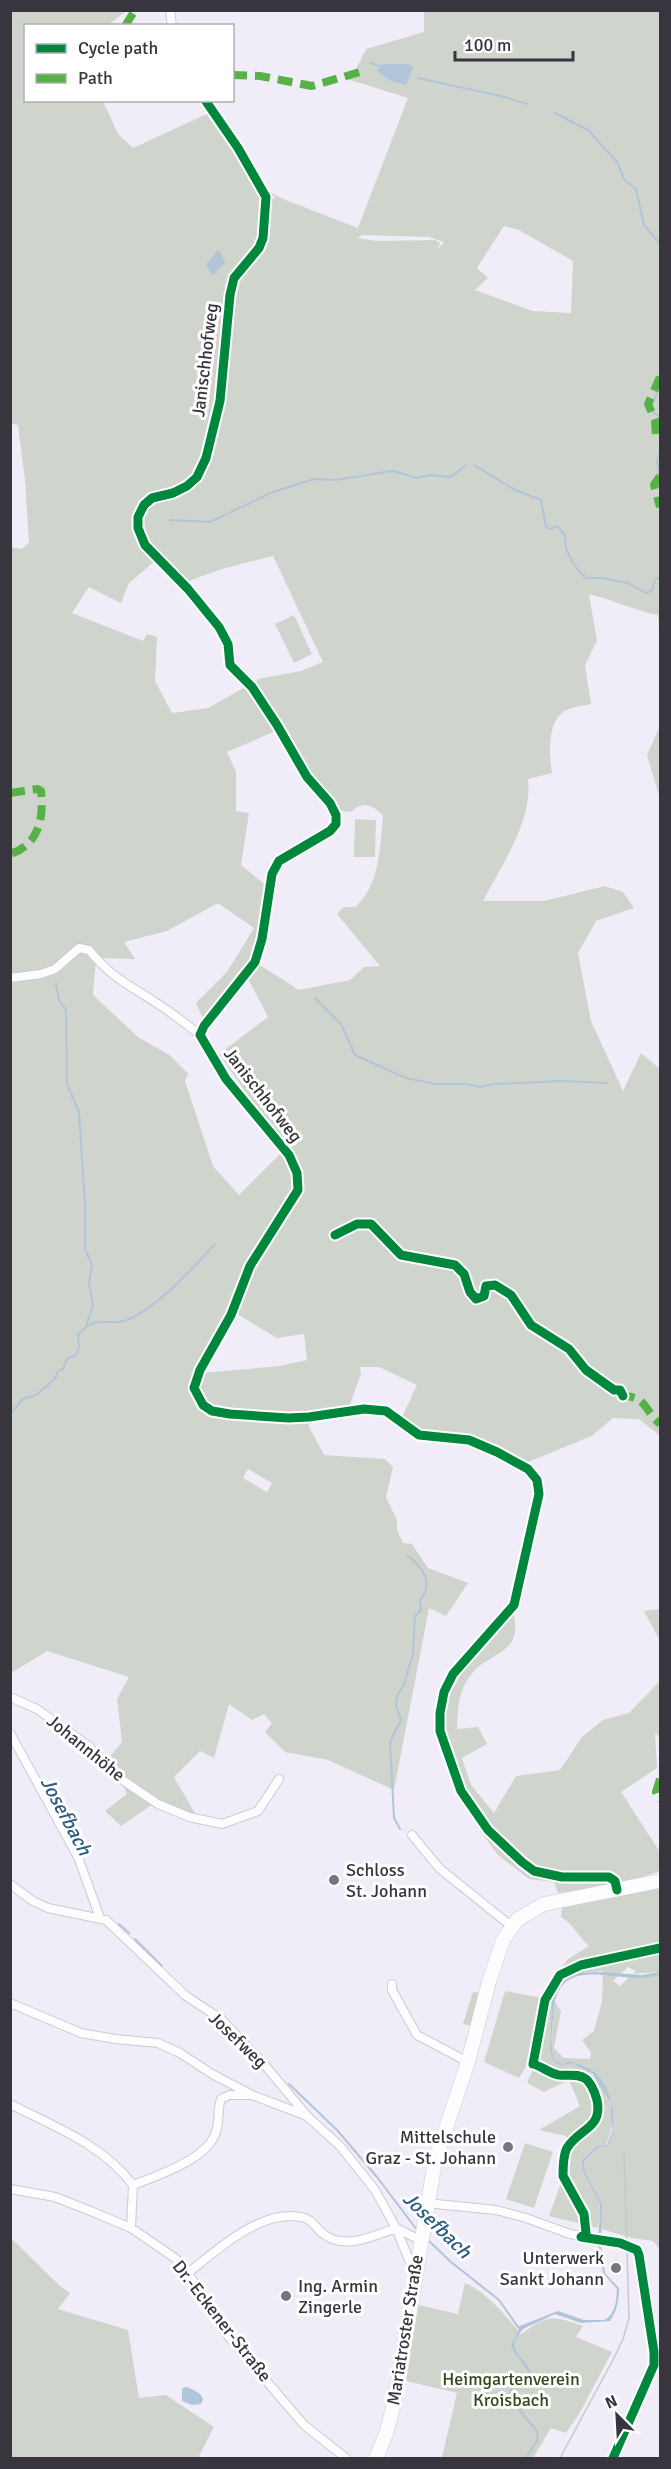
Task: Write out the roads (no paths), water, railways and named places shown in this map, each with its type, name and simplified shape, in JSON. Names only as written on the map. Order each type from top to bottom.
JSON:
[{"type":"main road","name":"Mariatroster Straße","points":[[376,2458],[386,2434],[395,2400],[426,2203],[435,2161],[468,2062],[496,1958],[511,1926],[525,1913],[544,1904],[660,1881]]},
{"type":"street","name":"Janischhofweg","points":[[206,102],[238,148],[266,197],[263,238],[259,248],[234,278],[230,295],[220,400],[206,458],[197,477],[187,486],[173,493],[152,498],[144,505],[138,517],[138,528],[145,545],[188,589],[219,627],[228,644],[230,665],[252,687],[307,777],[330,803],[336,815],[336,824],[330,831],[279,861],[272,874],[262,939],[255,962],[204,1026],[200,1035],[226,1079],[289,1155],[297,1173],[298,1190],[250,1266],[231,1315],[197,1377],[194,1388],[198,1398],[212,1411],[230,1414],[309,1417],[364,1409],[386,1411],[420,1435],[470,1440],[528,1469],[537,1480],[538,1494],[514,1605],[453,1674],[444,1692],[440,1713],[440,1731],[461,1791],[488,1830],[522,1862],[534,1871],[562,1877],[609,1877],[615,1881],[617,1890]]},
{"type":"street","points":[[10,978],[41,974],[55,969],[79,948],[89,950],[105,970],[118,980],[156,1002],[200,1035]]},
{"type":"street","name":"Johannhöhe","points":[[10,1696],[37,1709],[90,1747],[109,1771],[158,1804],[189,1817],[222,1824],[258,1811],[279,1779]]},
{"type":"street","points":[[10,1732],[78,1857],[100,1918],[77,1916],[48,1908],[33,1901],[10,1884]]},
{"type":"street","points":[[411,1835],[439,1868],[511,1926]]},
{"type":"street","name":"Josefweg","points":[[100,1918],[110,1923],[186,1996],[221,2019],[263,2063],[308,2116],[340,2146],[375,2190],[396,2228],[415,2273]]},
{"type":"street","points":[[392,1984],[392,1990],[417,2035],[468,2062]]},
{"type":"street","points":[[10,2003],[81,2033],[158,2043],[180,2053],[212,2074],[252,2095],[308,2116]]},
{"type":"street","points":[[133,2185],[174,2170],[205,2147],[216,2133],[221,2099],[229,2095],[252,2095]]},
{"type":"street","points":[[10,2104],[90,2145],[114,2161],[133,2185],[131,2228]]},
{"type":"street","name":"Dr.-Eckener-Straße","points":[[10,2189],[56,2197],[131,2228],[176,2258],[228,2336],[304,2425],[346,2458]]},
{"type":"street","points":[[426,2203],[496,2210],[590,2238],[620,2243],[637,2250],[654,2352],[654,2365],[613,2458]]},
{"type":"street","points":[[188,2273],[225,2243],[268,2218],[289,2216],[306,2218],[322,2234],[338,2241],[362,2240],[396,2228],[421,2235]]},
{"type":"water","points":[[383,64],[409,64],[413,68],[406,85],[391,81],[377,71]]},
{"type":"water","points":[[217,251],[220,251],[225,264],[218,269],[216,274],[212,275],[206,265]]},
{"type":"water","points":[[603,1972],[641,1975],[660,1972],[660,1975],[643,1978],[593,1974],[570,1979],[561,1987],[553,2018],[554,2060],[562,2064],[571,2061],[597,2074],[611,2100],[614,2118],[613,2128],[608,2146],[598,2148],[584,2161],[585,2171],[602,2204],[601,2245],[605,2273],[619,2288],[618,2301],[610,2321],[581,2323],[555,2314],[523,2329],[515,2339],[516,2352],[527,2364],[530,2374],[529,2382],[513,2388],[510,2397],[539,2432],[538,2441],[525,2458],[536,2441],[537,2433],[507,2397],[511,2387],[527,2381],[529,2374],[511,2345],[519,2330],[517,2327],[558,2311],[584,2320],[604,2320],[613,2311],[616,2302],[617,2289],[603,2273],[598,2245],[600,2204],[583,2171],[582,2160],[597,2146],[607,2145],[612,2130],[611,2103],[593,2074],[572,2063],[562,2065],[555,2063],[550,2050],[552,1997],[562,1983],[574,1973]]},
{"type":"water","points":[[185,2387],[200,2395],[203,2399],[201,2404],[192,2405],[182,2401],[182,2389]]},
{"type":"waterway","points":[[371,63],[382,67]]},
{"type":"waterway","points":[[418,78],[527,104]]},
{"type":"waterway","points":[[555,113],[588,130],[617,162],[624,179],[636,189],[644,225],[660,244]]},
{"type":"waterway","points":[[660,385],[651,408],[660,417]]},
{"type":"waterway","points":[[660,452],[657,461],[660,479]]},
{"type":"waterway","points":[[474,465],[515,490],[541,500],[546,527],[549,529],[557,526],[565,535],[566,549],[572,561],[586,578],[602,578],[628,583],[646,593],[652,591],[655,580],[660,577]]},
{"type":"waterway","points":[[170,520],[210,522],[273,492],[314,479],[335,480],[393,471],[417,478],[430,475],[451,477],[465,466]]},
{"type":"waterway","points":[[10,1414],[23,1399],[36,1395],[47,1386],[56,1377],[58,1371],[63,1369],[67,1359],[76,1355],[79,1347],[78,1335],[86,1327],[93,1305],[89,1283],[92,1264],[85,1249],[85,1205],[79,1112],[67,1084],[66,1010],[59,1000],[56,984]]},
{"type":"waterway","points":[[315,998],[341,1024],[355,1055],[406,1078],[435,1084],[465,1084],[481,1087],[494,1084],[562,1081],[607,1083]]},
{"type":"waterway","points":[[87,1326],[97,1322],[122,1322],[139,1314],[174,1286],[215,1244]]},
{"type":"waterway","points":[[400,1829],[394,1818],[390,1742],[401,1720],[396,1706],[397,1696],[404,1684],[413,1654],[415,1616],[421,1610],[420,1600],[426,1587],[425,1575],[407,1555]]},
{"type":"waterway","name":"Josefbach","points":[[77,1864],[89,1898]]},
{"type":"waterway","name":"Josefbach","points":[[119,1924],[129,1933]]},
{"type":"waterway","name":"Josefbach","points":[[135,1939],[162,1966]]},
{"type":"waterway","name":"Josefbach","points":[[289,2084],[337,2130],[377,2177],[417,2230]]},
{"type":"waterway","name":"Josefbach","points":[[428,2240],[451,2262],[499,2300],[518,2327]]},
{"type":"tram line","points":[[560,2458],[614,2358],[629,2318],[624,2152]]},
{"type":"place","name":"Schloss St. Johann","points":[[334,1880]]},
{"type":"place","name":"Mittelschule Graz - St. Johann","points":[[508,2147]]},
{"type":"place","name":"Unterwerk Sankt Johann","points":[[616,2268]]},
{"type":"place","name":"Ing. Armin Zingerle","points":[[286,2296]]},
{"type":"park label","name":"Heimgartenverein Kroisbach","points":[[511,2389]]}]
